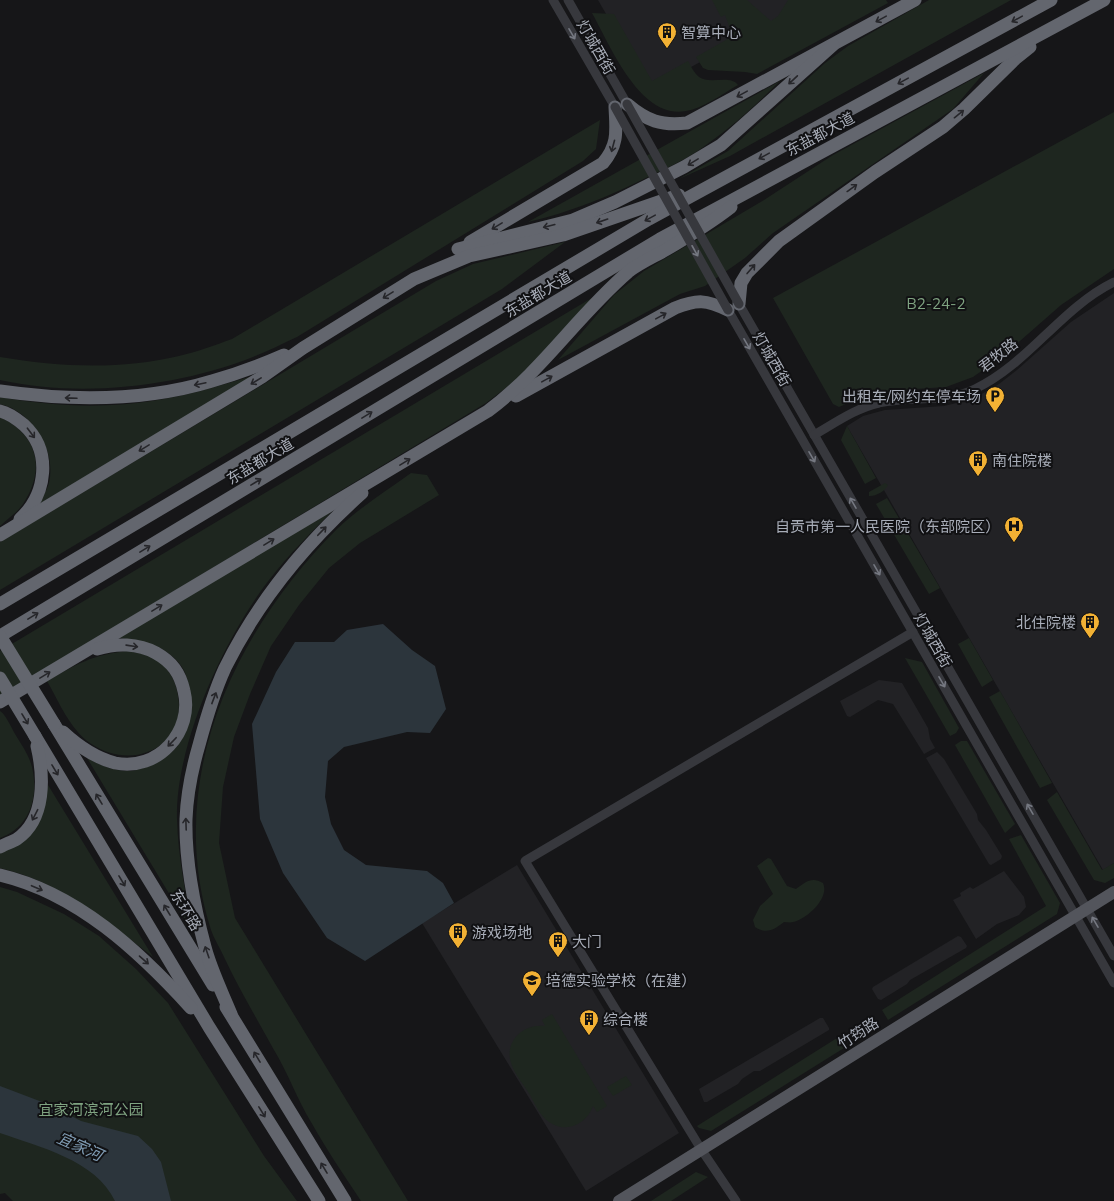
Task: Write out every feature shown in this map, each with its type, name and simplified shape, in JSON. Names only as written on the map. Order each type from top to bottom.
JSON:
[{"type":"highway","points":[[4,532],[262,377],[303,348],[414,279],[458,249],[604,163],[613,152],[621,106],[655,123],[687,123],[915,0]]},
{"type":"highway","name":"东盐都大道","points":[[0,604],[635,227],[1052,0]]},
{"type":"highway","name":"东盐都大道","points":[[0,636],[660,239],[1104,0]]},
{"type":"highway","points":[[0,702],[380,477],[488,411],[675,308],[690,302],[710,302],[733,307],[741,283],[747,273],[779,240],[875,172],[943,127],[1015,59],[1059,24]]},
{"type":"highway","points":[[458,249],[572,220],[615,202],[684,167],[721,145],[833,45]]},
{"type":"highway","points":[[414,279],[469,256],[563,235],[718,181]]},
{"type":"highway","points":[[488,411],[513,392],[530,376],[603,295],[630,271],[711,223],[762,183]]},
{"type":"highway","points":[[0,391],[42,397],[97,399],[151,394],[211,382],[303,348]]},
{"type":"highway","points":[[0,411],[16,418],[30,430],[40,446],[43,462],[42,479],[35,499],[25,514],[4,532]]},
{"type":"highway","points":[[231,1014],[205,948],[188,862],[186,819],[190,779],[206,717],[225,668],[277,583],[320,533],[380,477]]},
{"type":"highway","name":"东环路","points":[[0,636],[345,1201]]},
{"type":"highway","points":[[54,724],[81,747],[116,763],[135,763],[149,760],[162,752],[176,739],[183,724],[187,704],[182,684],[176,669],[164,658],[147,648],[127,644],[107,646],[80,654]]},
{"type":"highway","points":[[0,678],[209,1027],[319,1201]]},
{"type":"highway","points":[[0,847],[17,838],[29,826],[39,808],[42,789],[41,768],[35,736]]},
{"type":"highway","points":[[90,829],[110,817]]},
{"type":"highway","points":[[0,875],[12,878],[61,898],[93,918],[162,977],[209,1027]]},
{"type":"main road","name":"竹筠路","points":[[619,1201],[1114,892]]},
{"type":"street","name":"灯城西街","points":[[552,0],[621,106]]},
{"type":"street","name":"灯城西街","points":[[568,0],[621,106]]},
{"type":"street","points":[[621,106],[733,307]]},
{"type":"street","name":"君牧路","points":[[814,435],[855,412],[878,403],[905,398],[944,399],[975,389],[1009,366],[1074,307],[1114,282]]},
{"type":"street","name":"灯城西街","points":[[733,307],[814,435],[1114,956]]},
{"type":"street","name":"灯城西街","points":[[733,307],[913,632],[1114,983]]},
{"type":"street","points":[[736,1201],[701,1149],[525,861],[913,632]]},
{"type":"shaded area","points":[[598,0],[811,0],[650,90]]},
{"type":"shaded area","name":"自贡市第一人民医院（东部院区）","points":[[1114,293],[1114,863],[1103,870],[847,426],[863,416],[885,410],[944,406],[969,400],[980,395],[999,384],[1017,370],[1071,322]]},
{"type":"shaded area","points":[[879,680],[902,683],[928,728],[930,739],[935,748],[924,754],[893,704],[878,700],[850,717],[847,716],[840,701]]},
{"type":"shaded area","points":[[937,752],[944,759],[977,814],[978,820],[1002,856],[1001,859],[991,865],[926,758]]},
{"type":"shaded area","name":"培德实验学校（在建）","points":[[517,865],[679,1133],[586,1191],[422,923]]},
{"type":"shaded area","points":[[1004,871],[1024,897],[1026,907],[1019,915],[997,924],[976,939],[953,900],[961,896],[960,893],[970,887],[973,889]]},
{"type":"shaded area","points":[[958,936],[961,937],[967,946],[966,948],[910,980],[907,984],[881,1000],[878,999],[872,989],[873,987]]},
{"type":"shaded area","points":[[820,1018],[823,1018],[829,1030],[760,1071],[754,1071],[742,1079],[738,1084],[707,1102],[704,1102],[699,1089]]},
{"type":"green space","points":[[712,0],[747,0],[771,21],[778,16],[788,0],[886,0],[888,3],[757,74],[708,70],[703,68],[696,57],[733,36],[725,15],[721,17]]},
{"type":"green space","points":[[929,0],[1011,0],[730,156],[679,179],[728,151],[825,63],[848,46]]},
{"type":"green space","points":[[592,13],[614,14],[652,81],[688,61],[699,77],[709,80],[730,80],[738,85],[706,104],[686,111],[669,111],[654,104],[628,77]]},
{"type":"green space","points":[[984,73],[953,109],[773,233],[745,258],[705,286],[680,294],[558,360],[614,295],[644,271],[764,200],[833,155]]},
{"type":"green space","points":[[780,81],[754,106],[716,138],[672,166],[605,197],[560,213],[528,222]]},
{"type":"green space","name":"B2-24-2","points":[[1114,112],[1114,269],[1061,305],[1003,356],[973,377],[946,387],[884,391],[862,397],[839,407],[833,404],[773,298]]},
{"type":"green space","points":[[600,120],[596,149],[583,161],[297,337],[253,357],[192,376],[160,382],[95,389],[62,388],[0,380],[0,357],[67,365],[112,365],[157,360],[186,354],[232,339]]},
{"type":"green space","points":[[565,242],[502,289],[0,590],[0,542],[436,281],[473,264]]},
{"type":"green space","points":[[595,296],[527,372],[486,403],[0,696],[0,651]]},
{"type":"green space","points":[[256,375],[38,505],[46,491],[51,471],[45,446],[40,434],[32,424],[12,408],[0,404],[0,397],[37,403],[95,406],[133,403],[165,399]]},
{"type":"green space","points":[[0,417],[13,424],[23,433],[30,443],[36,466],[30,491],[23,504],[0,526]]},
{"type":"green space","points":[[847,426],[876,478],[865,484],[841,440]]},
{"type":"green space","points":[[411,473],[427,475],[439,495],[360,543],[329,568],[299,605],[271,646],[250,694],[234,737],[223,787],[219,843],[235,918],[408,1201],[361,1201],[306,1113],[284,1068],[242,992],[212,933],[199,875],[196,820],[203,766],[217,713],[239,663],[266,615],[300,570],[345,521]]},
{"type":"green space","points":[[885,483],[888,485],[885,489],[877,495],[869,496],[869,492]]},
{"type":"green space","points":[[887,498],[940,588],[929,594],[876,504]]},
{"type":"green space","points":[[335,508],[285,561],[252,604],[235,631],[220,662],[205,694],[193,726],[184,759],[179,790],[177,819],[185,891],[193,933],[87,758],[105,766],[125,771],[144,768],[164,758],[174,750],[185,733],[188,722],[190,710],[189,686],[182,667],[169,654],[154,645],[136,640],[118,638]]},
{"type":"green space","points":[[969,638],[993,680],[982,687],[958,644]]},
{"type":"green space","points":[[127,651],[151,657],[165,667],[173,679],[176,687],[179,710],[175,727],[167,740],[154,749],[140,754],[124,755],[107,752],[90,743],[83,737],[71,723],[47,681],[85,661],[104,655]]},
{"type":"green space","points":[[905,658],[922,662],[959,728],[956,733],[950,736]]},
{"type":"green space","points":[[1000,691],[1052,783],[1040,788],[989,697]]},
{"type":"green space","points":[[0,711],[6,718],[29,758],[34,778],[34,789],[30,810],[25,819],[10,833],[0,838]]},
{"type":"green space","points":[[961,741],[967,741],[1015,824],[1005,833],[955,745]]},
{"type":"green space","points":[[48,785],[153,957],[118,929],[81,904],[43,883],[22,874],[0,868],[0,853],[21,843],[44,808]]},
{"type":"green space","points":[[1057,792],[1102,870],[1114,863],[1114,878],[1105,883],[1094,880],[1047,800]]},
{"type":"green space","points":[[1021,835],[1060,903],[1057,914],[888,1020],[882,1010],[1046,906],[1009,839]]},
{"type":"green space","points":[[768,858],[771,859],[787,886],[796,889],[806,882],[815,880],[823,883],[824,889],[823,895],[816,907],[805,917],[792,922],[784,922],[774,929],[763,931],[755,927],[753,920],[760,906],[773,894],[757,866]]},
{"type":"green space","name":"宜家河滨河公园","points":[[0,887],[17,892],[64,914],[99,936],[136,969],[168,1003],[264,1156],[297,1201],[13,1201],[5,1193],[0,1194]]},
{"type":"green space","points":[[552,1014],[607,1106],[597,1112],[593,1106],[586,1118],[569,1127],[556,1125],[543,1117],[511,1063],[510,1048],[518,1035],[530,1027],[545,1026],[542,1020]]},
{"type":"green space","points":[[837,1038],[844,1048],[711,1131],[699,1128],[697,1126]]},
{"type":"green space","points":[[626,1076],[632,1085],[613,1096],[607,1087]]},
{"type":"green space","points":[[696,1172],[708,1177],[671,1201],[651,1201]]},
{"type":"water","points":[[383,624],[412,650],[435,666],[446,709],[430,733],[407,732],[344,747],[328,761],[325,797],[331,824],[344,850],[366,865],[427,871],[443,883],[454,903],[365,961],[327,938],[283,873],[260,819],[252,724],[276,672],[295,642],[334,642],[347,630]]},
{"type":"water","name":"宜家河","points":[[0,1086],[50,1105],[81,1121],[138,1136],[152,1149],[161,1162],[171,1201],[115,1201],[106,1187],[81,1165],[49,1150],[0,1133]]},
{"type":"place","name":"智算中心","points":[[667,49]]},
{"type":"place","name":"出租车/网约车停车场","points":[[995,413]]},
{"type":"place","name":"南住院楼","points":[[978,477]]},
{"type":"place","name":"自贡市第一人民医院（东部院区）","points":[[1014,543]]},
{"type":"place","name":"北住院楼","points":[[1090,639]]},
{"type":"place","name":"游戏场地","points":[[458,949]]},
{"type":"place","name":"大门","points":[[558,958]]},
{"type":"place","name":"培德实验学校（在建）","points":[[532,997]]},
{"type":"place","name":"综合楼","points":[[589,1036]]}]
